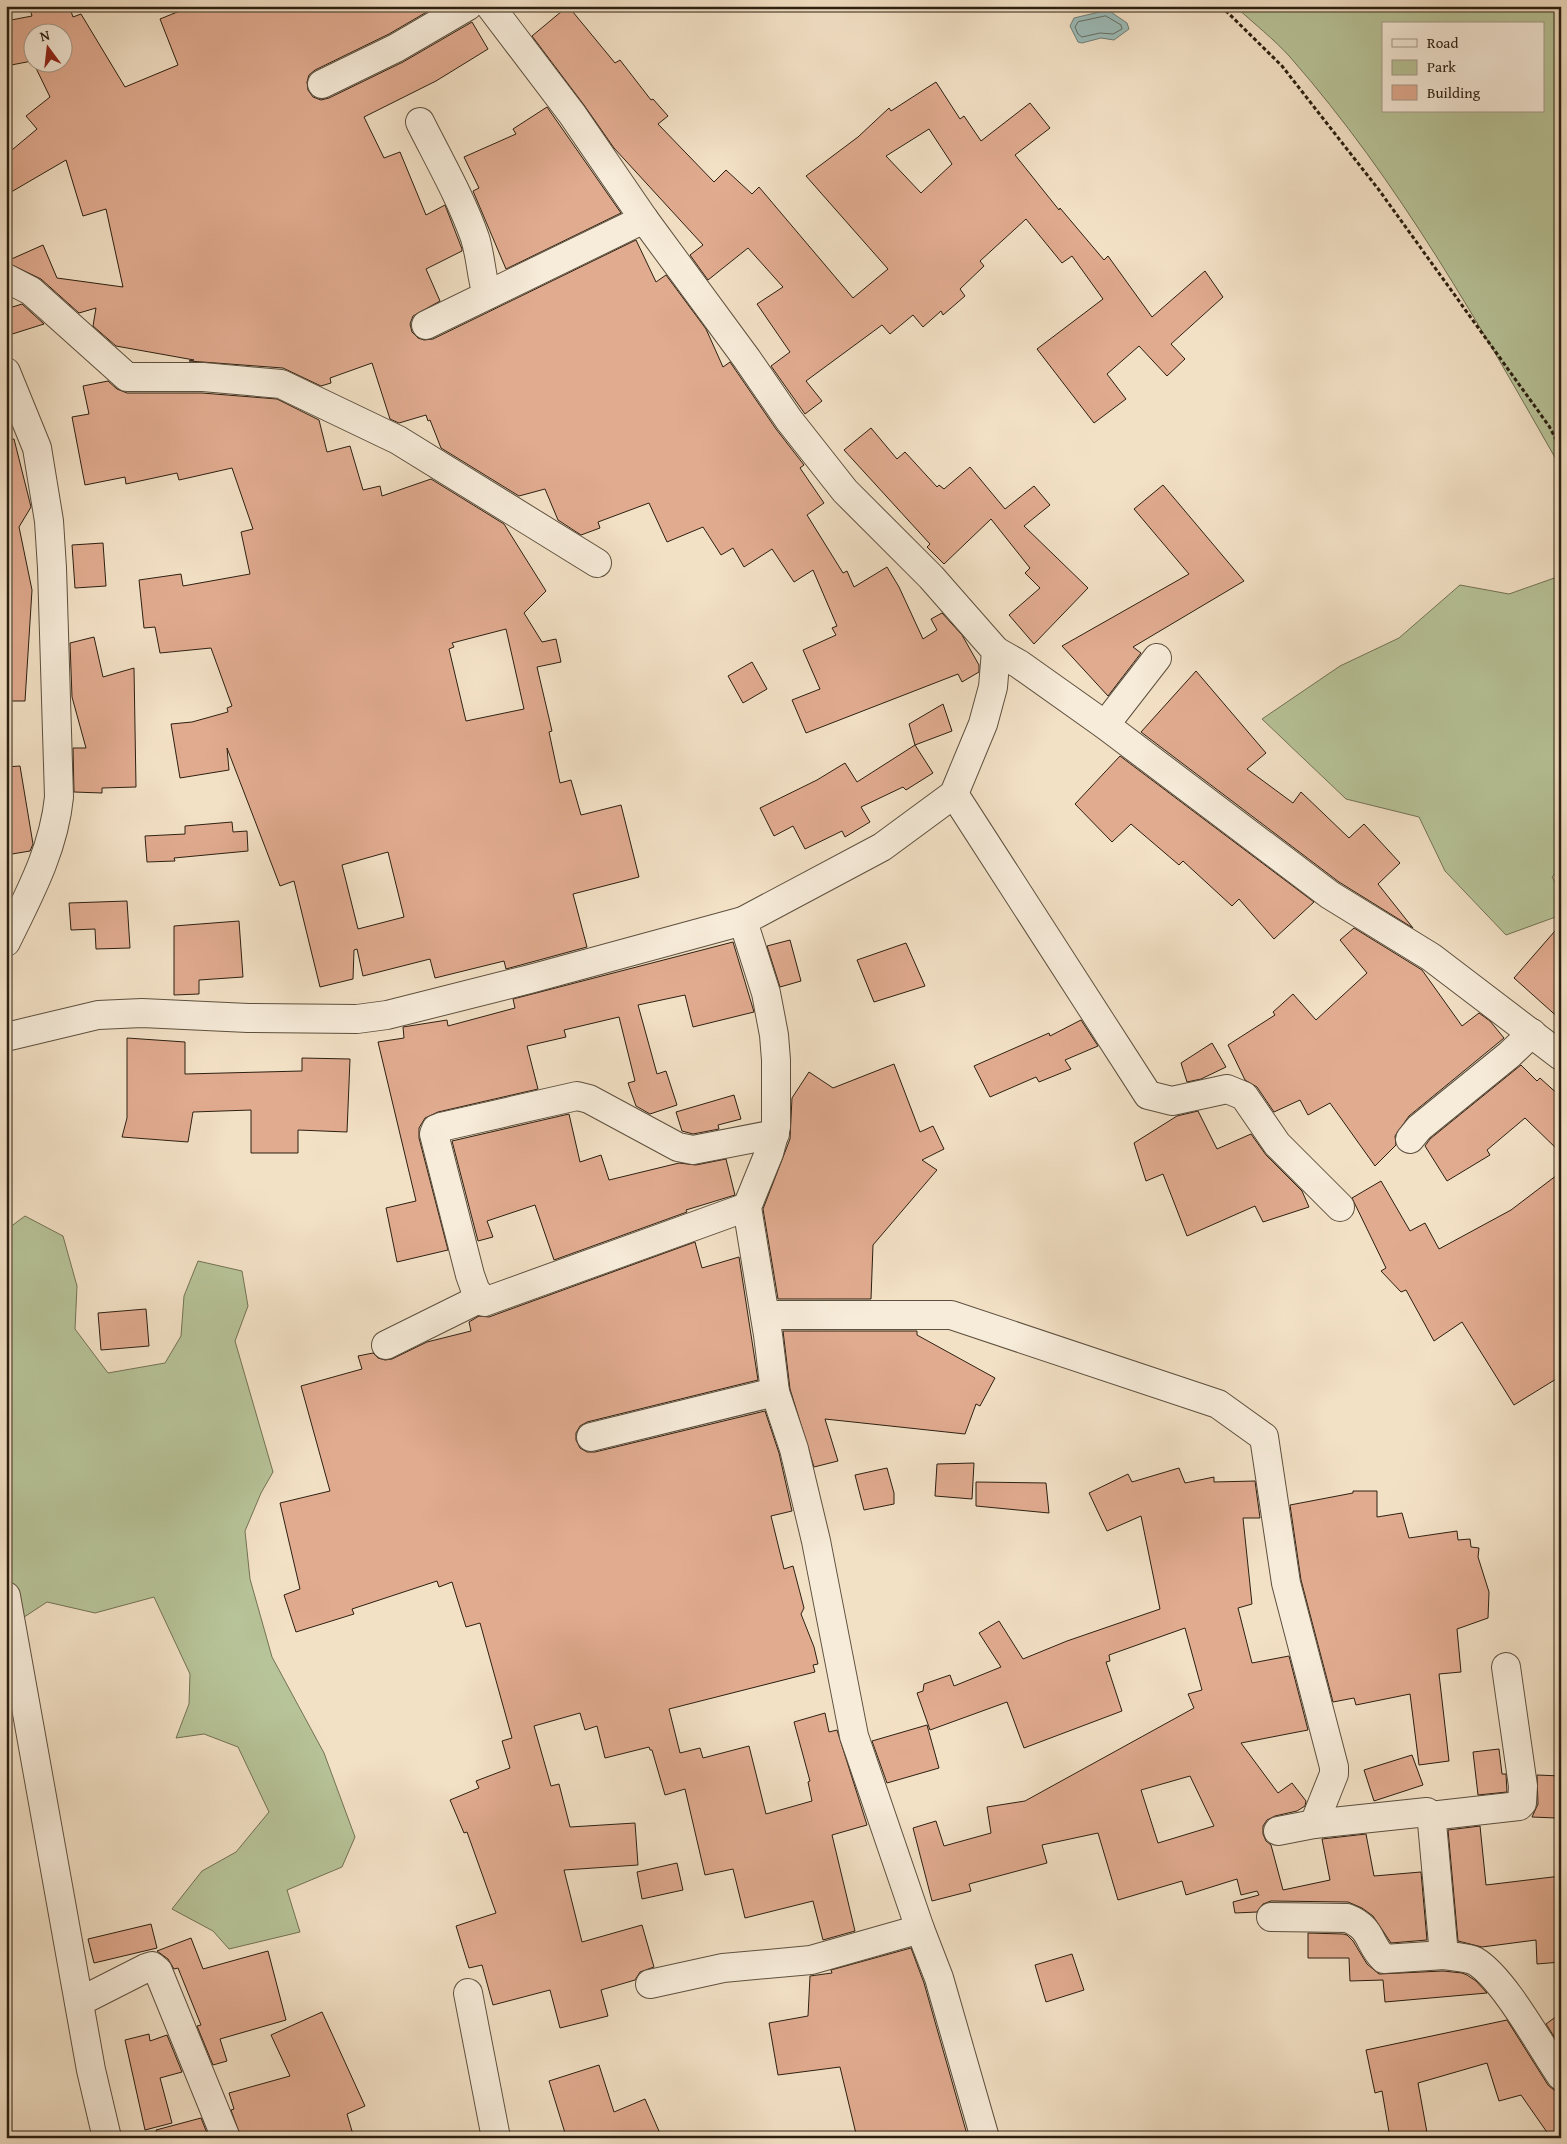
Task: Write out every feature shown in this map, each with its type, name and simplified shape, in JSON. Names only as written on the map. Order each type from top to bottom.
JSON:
[{"type":"street","points":[[322,84],[396,48],[468,6]]},
{"type":"street","points":[[490,6],[572,114],[644,219],[747,359],[789,420],[845,491],[931,577],[996,651],[1019,664],[1106,725],[1330,895],[1431,957],[1561,1056]]},
{"type":"street","points":[[420,122],[467,215],[480,257],[482,279],[487,295]]},
{"type":"street","points":[[426,325],[644,219]]},
{"type":"street","points":[[6,278],[31,291],[126,377],[202,377],[281,384],[398,440],[597,563]]},
{"type":"street","points":[[6,372],[14,417],[37,448],[52,551],[59,797],[55,824],[45,856],[6,942]]},
{"type":"street","points":[[6,1037],[98,1015],[190,1014],[256,1018],[358,1019],[387,1015],[530,979],[743,921],[882,847],[954,794],[983,724],[992,687],[996,651]]},
{"type":"street","points":[[1106,725],[1157,658]]},
{"type":"street","points":[[954,794],[1148,1096],[1172,1101],[1227,1089],[1244,1096],[1277,1144],[1340,1208]]},
{"type":"street","points":[[743,921],[766,993],[774,1035],[776,1060],[775,1134],[747,1207],[765,1315],[775,1392],[794,1449],[816,1541],[854,1736],[920,1929],[939,1978],[985,2138]]},
{"type":"street","points":[[1410,1139],[1420,1128],[1510,1055],[1532,1033]]},
{"type":"street","points":[[747,1207],[485,1302],[481,1298],[470,1275],[437,1152],[434,1134],[436,1129],[577,1096],[589,1099],[678,1147],[686,1149],[693,1150],[775,1134]]},
{"type":"street","points":[[386,1345],[481,1298]]},
{"type":"street","points":[[765,1315],[951,1315],[1218,1404],[1264,1437],[1286,1583],[1334,1770],[1314,1824]]},
{"type":"street","points":[[591,1437],[775,1392]]},
{"type":"street","points":[[6,1596],[91,2070],[107,2138]]},
{"type":"street","points":[[1430,1816],[1519,1806],[1522,1803],[1522,1786],[1506,1667]]},
{"type":"street","points":[[1278,1831],[1314,1824],[1427,1812],[1430,1816],[1444,1955]]},
{"type":"street","points":[[1270,1917],[1347,1918],[1358,1922],[1369,1933],[1384,1959],[1444,1955],[1472,1960],[1485,1968],[1502,1987],[1561,2076]]},
{"type":"street","points":[[650,1984],[723,1968],[811,1960],[920,1929]]},
{"type":"street","points":[[79,2002],[146,1968],[152,1966],[158,1971],[226,2138]]},
{"type":"street","points":[[468,1992],[496,2138]]},
{"type":"path","points":[[1221,6],[1282,66],[1379,190],[1549,426],[1561,449]]},
{"type":"green space","points":[[1235,6],[1561,6],[1561,468],[1500,361],[1402,204],[1330,104],[1290,57]]},
{"type":"green space","points":[[1560,576],[1561,868],[1552,877],[1561,892],[1561,915],[1506,935],[1445,871],[1419,817],[1346,799],[1262,719],[1340,666],[1399,638],[1460,585],[1509,594]]},
{"type":"green space","points":[[25,1216],[63,1236],[77,1286],[75,1329],[108,1373],[165,1363],[181,1336],[184,1296],[198,1261],[242,1271],[248,1306],[235,1341],[273,1472],[261,1493],[245,1531],[250,1579],[272,1657],[324,1753],[355,1837],[342,1867],[287,1890],[300,1932],[229,1949],[213,1931],[172,1909],[202,1871],[236,1852],[269,1812],[238,1747],[204,1734],[176,1738],[189,1704],[190,1674],[154,1597],[95,1613],[47,1602],[6,1629],[6,1230]]},
{"type":"water","points":[[1108,10],[1127,23],[1129,29],[1114,40],[1101,38],[1082,43],[1078,42],[1070,26],[1074,18]]},
{"type":"building","points":[[29,6],[69,6],[73,17],[81,14],[125,87],[178,65],[160,19],[192,6],[437,6],[389,34],[315,70],[309,75],[307,82],[308,90],[313,97],[321,100],[329,98],[403,62],[472,22],[488,49],[436,81],[364,117],[384,158],[400,152],[426,215],[445,205],[462,249],[462,251],[426,269],[440,301],[413,316],[410,324],[412,332],[418,338],[424,340],[433,339],[636,240],[656,282],[666,275],[706,329],[723,367],[730,362],[776,429],[804,465],[800,468],[824,503],[807,515],[843,573],[847,571],[854,587],[887,567],[899,587],[923,639],[937,630],[931,619],[942,613],[962,635],[979,665],[979,672],[962,682],[958,674],[806,733],[792,700],[820,689],[803,650],[836,635],[832,628],[837,626],[813,570],[794,582],[772,549],[744,567],[733,548],[721,555],[703,527],[667,542],[649,503],[598,522],[600,528],[581,535],[558,520],[545,489],[519,496],[441,448],[430,420],[428,421],[426,415],[399,423],[390,419],[372,363],[330,378],[331,383],[321,386],[283,368],[189,361],[194,360],[116,346],[93,326],[96,308],[79,313],[41,279],[7,261],[43,245],[57,278],[123,287],[106,209],[83,216],[66,160],[6,195],[6,155],[37,129],[26,116],[50,97],[38,72],[72,72],[72,22],[22,22],[22,63],[6,66],[6,21],[32,16]]},
{"type":"building","points":[[568,6],[615,63],[620,60],[651,100],[653,99],[668,116],[658,124],[714,182],[726,170],[752,194],[759,187],[853,298],[888,269],[806,176],[858,137],[889,108],[891,111],[936,82],[960,119],[964,116],[981,141],[1030,103],[1050,128],[1015,155],[1059,210],[1060,208],[1104,260],[1108,256],[1152,317],[1205,271],[1223,297],[1171,344],[1185,359],[1167,376],[1139,346],[1107,374],[1126,399],[1094,423],[1037,349],[1103,299],[1072,256],[1062,263],[1026,219],[980,261],[984,266],[960,289],[965,296],[943,315],[941,311],[923,327],[913,315],[890,334],[882,325],[806,381],[822,401],[805,414],[771,366],[790,352],[757,304],[783,287],[748,248],[708,280],[690,255],[703,245],[614,148],[532,36]],"holes":[[[929,129],[952,164],[921,193],[886,156]]]},
{"type":"building","points":[[547,107],[621,213],[506,269],[473,191],[479,188],[464,157],[516,134],[513,129]]},
{"type":"building","points":[[22,304],[44,324],[6,336],[6,309]]},
{"type":"building","points":[[108,381],[117,389],[127,393],[202,393],[277,399],[319,420],[327,452],[350,446],[363,490],[380,486],[382,496],[431,479],[504,524],[546,591],[524,613],[542,642],[556,639],[561,662],[537,667],[552,731],[549,732],[560,783],[571,780],[581,815],[621,805],[639,877],[573,894],[587,947],[506,969],[504,961],[435,978],[430,959],[363,976],[357,949],[354,950],[353,979],[320,987],[294,881],[280,886],[227,748],[229,770],[180,778],[171,724],[192,722],[228,712],[227,708],[232,706],[211,648],[160,653],[155,627],[144,628],[139,580],[181,574],[183,586],[250,574],[241,532],[253,529],[232,468],[179,480],[177,473],[126,484],[125,477],[85,485],[72,417],[89,414],[83,386]],"holes":[[[506,629],[524,709],[466,721],[449,649],[454,647],[452,643]],[[388,852],[404,917],[358,929],[342,865]]]},
{"type":"building","points":[[871,428],[897,459],[905,452],[937,487],[939,485],[944,489],[970,467],[1005,509],[1034,486],[1050,505],[1024,526],[1088,588],[1034,644],[1009,615],[1040,588],[1025,573],[1030,568],[991,519],[944,564],[927,547],[930,544],[844,450]]},
{"type":"building","points":[[14,439],[31,507],[19,527],[32,590],[25,701],[6,701],[6,440]]},
{"type":"building","points":[[1163,485],[1244,581],[1133,647],[1141,653],[1108,696],[1062,646],[1189,574],[1134,509]]},
{"type":"building","points":[[103,543],[106,586],[75,588],[72,545]]},
{"type":"building","points":[[94,637],[103,677],[134,668],[136,787],[102,788],[102,793],[74,792],[73,748],[86,748],[72,697],[70,643]]},
{"type":"building","points":[[752,662],[767,689],[743,703],[728,676]]},
{"type":"building","points":[[1196,671],[1266,753],[1247,769],[1293,803],[1301,792],[1349,838],[1364,824],[1400,863],[1378,884],[1413,928],[1339,882],[1141,732]]},
{"type":"building","points":[[943,704],[952,731],[915,745],[909,724]]},
{"type":"building","points":[[915,745],[933,773],[906,790],[903,787],[861,807],[870,822],[845,837],[842,831],[805,849],[793,826],[774,836],[760,808],[817,780],[845,763],[857,782]]},
{"type":"building","points":[[1120,756],[1314,902],[1274,939],[1239,899],[1232,906],[1183,861],[1179,865],[1131,824],[1112,842],[1075,804]]},
{"type":"building","points":[[20,766],[33,844],[30,851],[6,855],[6,767]]},
{"type":"building","points":[[232,822],[233,832],[247,831],[248,851],[174,858],[175,861],[147,862],[145,836],[185,834],[185,826]]},
{"type":"building","points":[[127,901],[130,948],[96,949],[95,929],[71,930],[69,903]]},
{"type":"building","points":[[239,921],[243,977],[199,980],[199,994],[174,995],[174,926]]},
{"type":"building","points":[[1561,924],[1561,1020],[1514,978]]},
{"type":"building","points":[[1354,928],[1422,970],[1462,1026],[1479,1013],[1490,1021],[1504,1038],[1409,1116],[1395,1136],[1396,1145],[1375,1166],[1330,1103],[1308,1115],[1300,1100],[1274,1112],[1257,1087],[1245,1080],[1228,1045],[1275,1015],[1273,1012],[1293,994],[1316,1020],[1367,973],[1340,940]]},
{"type":"building","points":[[790,940],[801,981],[780,987],[767,946]]},
{"type":"building","points":[[733,942],[754,1012],[693,1027],[685,995],[638,1005],[657,1074],[666,1071],[677,1105],[650,1114],[636,1106],[628,1083],[635,1081],[619,1017],[564,1030],[566,1037],[527,1046],[538,1089],[438,1112],[425,1118],[419,1128],[419,1138],[448,1250],[397,1262],[386,1208],[416,1201],[378,1042],[404,1038],[403,1027],[447,1020],[448,1026],[515,1008],[513,999]]},
{"type":"building","points":[[906,943],[925,986],[874,1002],[857,960]]},
{"type":"building","points":[[1081,1020],[1098,1046],[1065,1060],[1071,1069],[1039,1082],[1036,1077],[990,1097],[974,1066],[1049,1033],[1050,1036]]},
{"type":"building","points":[[127,1038],[185,1042],[185,1074],[302,1071],[302,1058],[350,1059],[347,1132],[298,1130],[298,1153],[251,1153],[251,1110],[193,1112],[188,1142],[122,1137],[127,1118]]},
{"type":"building","points":[[1212,1043],[1226,1067],[1201,1079],[1187,1082],[1181,1063]]},
{"type":"building","points":[[894,1064],[920,1132],[933,1126],[944,1149],[922,1160],[937,1170],[873,1245],[871,1299],[778,1299],[763,1209],[790,1139],[792,1098],[809,1072],[833,1088]]},
{"type":"building","points":[[1521,1065],[1537,1081],[1540,1078],[1561,1097],[1561,1153],[1525,1118],[1487,1150],[1490,1155],[1447,1181],[1425,1146],[1430,1139]]},
{"type":"building","points":[[734,1095],[741,1119],[718,1125],[719,1129],[693,1134],[682,1131],[676,1112]]},
{"type":"building","points":[[1198,1111],[1217,1149],[1251,1134],[1266,1155],[1302,1191],[1309,1207],[1263,1222],[1255,1206],[1187,1236],[1163,1174],[1146,1181],[1134,1143],[1177,1116]]},
{"type":"building","points":[[569,1114],[580,1162],[601,1155],[609,1180],[679,1163],[696,1165],[726,1159],[735,1195],[686,1210],[687,1212],[554,1260],[535,1205],[487,1221],[493,1237],[478,1241],[452,1141]]},
{"type":"building","points":[[1561,1172],[1561,1376],[1514,1405],[1462,1322],[1434,1341],[1406,1290],[1401,1292],[1381,1271],[1386,1268],[1352,1198],[1381,1181],[1410,1231],[1425,1223],[1439,1249],[1511,1210]]},
{"type":"building","points":[[695,1242],[702,1268],[739,1257],[758,1380],[587,1422],[580,1426],[576,1433],[576,1440],[580,1448],[587,1452],[595,1452],[765,1411],[779,1453],[792,1511],[771,1516],[784,1569],[793,1566],[804,1608],[801,1614],[814,1647],[818,1664],[813,1665],[815,1672],[669,1709],[680,1753],[700,1748],[703,1758],[749,1746],[766,1814],[812,1801],[808,1782],[810,1781],[794,1722],[825,1713],[829,1732],[837,1730],[867,1825],[832,1835],[855,1931],[823,1940],[813,1901],[745,1918],[733,1869],[705,1875],[685,1789],[665,1795],[652,1750],[649,1747],[605,1758],[597,1726],[585,1730],[580,1713],[534,1726],[551,1786],[559,1784],[570,1827],[635,1823],[638,1865],[564,1870],[582,1942],[642,1925],[654,1967],[640,1972],[635,1980],[601,1990],[608,2016],[560,2028],[550,1990],[493,2005],[482,1965],[469,1968],[456,1926],[496,1913],[467,1832],[464,1833],[450,1800],[479,1788],[476,1781],[510,1768],[502,1741],[512,1738],[480,1623],[466,1627],[452,1582],[439,1587],[437,1581],[352,1609],[354,1614],[296,1632],[284,1595],[300,1589],[280,1503],[330,1491],[301,1386],[362,1369],[358,1356],[373,1353],[378,1358],[392,1359],[427,1342],[471,1331],[469,1322],[479,1316],[489,1317]]},
{"type":"building","points":[[146,1309],[149,1346],[101,1350],[98,1313]]},
{"type":"building","points":[[783,1331],[917,1331],[917,1335],[995,1378],[980,1406],[976,1404],[965,1434],[825,1419],[838,1461],[814,1467],[790,1389]]},
{"type":"building","points":[[974,1463],[972,1499],[935,1496],[937,1464]]},
{"type":"building","points":[[887,1468],[894,1493],[894,1504],[864,1510],[855,1475]]},
{"type":"building","points":[[1179,1468],[1185,1483],[1214,1477],[1214,1482],[1255,1481],[1260,1518],[1243,1518],[1252,1604],[1238,1608],[1252,1663],[1289,1656],[1308,1730],[1241,1743],[1278,1793],[1292,1783],[1306,1801],[1305,1806],[1297,1811],[1275,1816],[1267,1820],[1263,1826],[1263,1834],[1266,1841],[1271,1845],[1283,1890],[1330,1880],[1322,1839],[1366,1834],[1374,1876],[1421,1872],[1427,1940],[1391,1943],[1373,1916],[1362,1908],[1348,1902],[1271,1901],[1263,1904],[1257,1912],[1235,1913],[1233,1902],[1259,1895],[1257,1891],[1241,1895],[1237,1879],[1186,1895],[1182,1881],[1118,1900],[1098,1833],[1042,1845],[1047,1863],[969,1884],[971,1891],[932,1901],[913,1828],[936,1821],[944,1846],[991,1833],[987,1807],[1025,1801],[1194,1708],[1188,1694],[1202,1690],[1185,1628],[1109,1655],[1110,1661],[1106,1662],[1122,1711],[1024,1748],[1007,1702],[930,1730],[917,1693],[923,1691],[924,1684],[950,1675],[954,1686],[1001,1667],[979,1633],[999,1621],[1023,1659],[1067,1641],[1160,1609],[1141,1516],[1107,1531],[1089,1493],[1128,1474],[1132,1482]],"holes":[[[1190,1776],[1214,1826],[1158,1843],[1141,1790]]]},
{"type":"building","points":[[976,1482],[1046,1483],[1049,1513],[976,1506]]},
{"type":"building","points":[[1353,1491],[1377,1491],[1377,1517],[1402,1513],[1409,1538],[1457,1531],[1458,1540],[1470,1539],[1471,1547],[1479,1548],[1478,1557],[1489,1592],[1488,1618],[1457,1629],[1461,1672],[1439,1674],[1449,1761],[1419,1765],[1410,1694],[1356,1705],[1354,1698],[1333,1702],[1301,1580],[1290,1505],[1353,1493]]},
{"type":"building","points":[[927,1725],[939,1768],[887,1783],[872,1741]]},
{"type":"building","points":[[1499,1749],[1502,1774],[1506,1774],[1507,1792],[1478,1795],[1473,1752]]},
{"type":"building","points":[[1412,1755],[1423,1785],[1374,1801],[1364,1770]]},
{"type":"building","points":[[1537,1775],[1561,1776],[1561,1793],[1557,1793],[1556,1818],[1532,1817],[1538,1804]]},
{"type":"building","points":[[1480,1826],[1486,1885],[1561,1876],[1561,1962],[1537,1964],[1536,1940],[1482,1947],[1458,1941],[1448,1830]]},
{"type":"building","points":[[677,1863],[683,1890],[642,1899],[637,1872]]},
{"type":"building","points":[[151,1924],[157,1948],[94,1963],[88,1939]]},
{"type":"building","points":[[1308,1933],[1347,1935],[1353,1941],[1367,1964],[1379,1974],[1443,1971],[1462,1973],[1476,1981],[1487,1993],[1385,2002],[1383,1980],[1350,1981],[1349,1958],[1308,1958]]},
{"type":"building","points":[[191,1938],[203,1969],[268,1951],[286,2020],[220,2039],[227,2061],[213,2065],[197,2026],[201,2025],[178,1968],[174,1969],[168,1959],[157,1951]]},
{"type":"building","points":[[911,1948],[924,1983],[968,2138],[857,2138],[840,2067],[778,2075],[769,2023],[808,2016],[810,1976],[832,1973],[831,1970]]},
{"type":"building","points":[[1072,1954],[1084,1990],[1046,2002],[1035,1965]]},
{"type":"building","points":[[322,2012],[365,2106],[347,2114],[354,2138],[241,2138],[231,2110],[234,2109],[229,2093],[290,2076],[271,2035]]},
{"type":"building","points":[[1561,2013],[1561,2047],[1546,2024]]},
{"type":"building","points":[[1507,2020],[1548,2085],[1554,2090],[1561,2091],[1561,2138],[1551,2138],[1521,2095],[1499,2101],[1487,2063],[1418,2083],[1428,2138],[1390,2138],[1382,2091],[1375,2093],[1366,2050]]},
{"type":"building","points":[[149,2034],[150,2041],[167,2035],[182,2072],[160,2078],[172,2123],[145,2130],[125,2040]]},
{"type":"building","points":[[599,2065],[614,2112],[645,2099],[662,2138],[554,2138],[565,2133],[549,2081]]},
{"type":"building","points":[[201,2118],[209,2138],[157,2138],[156,2130]]}]
